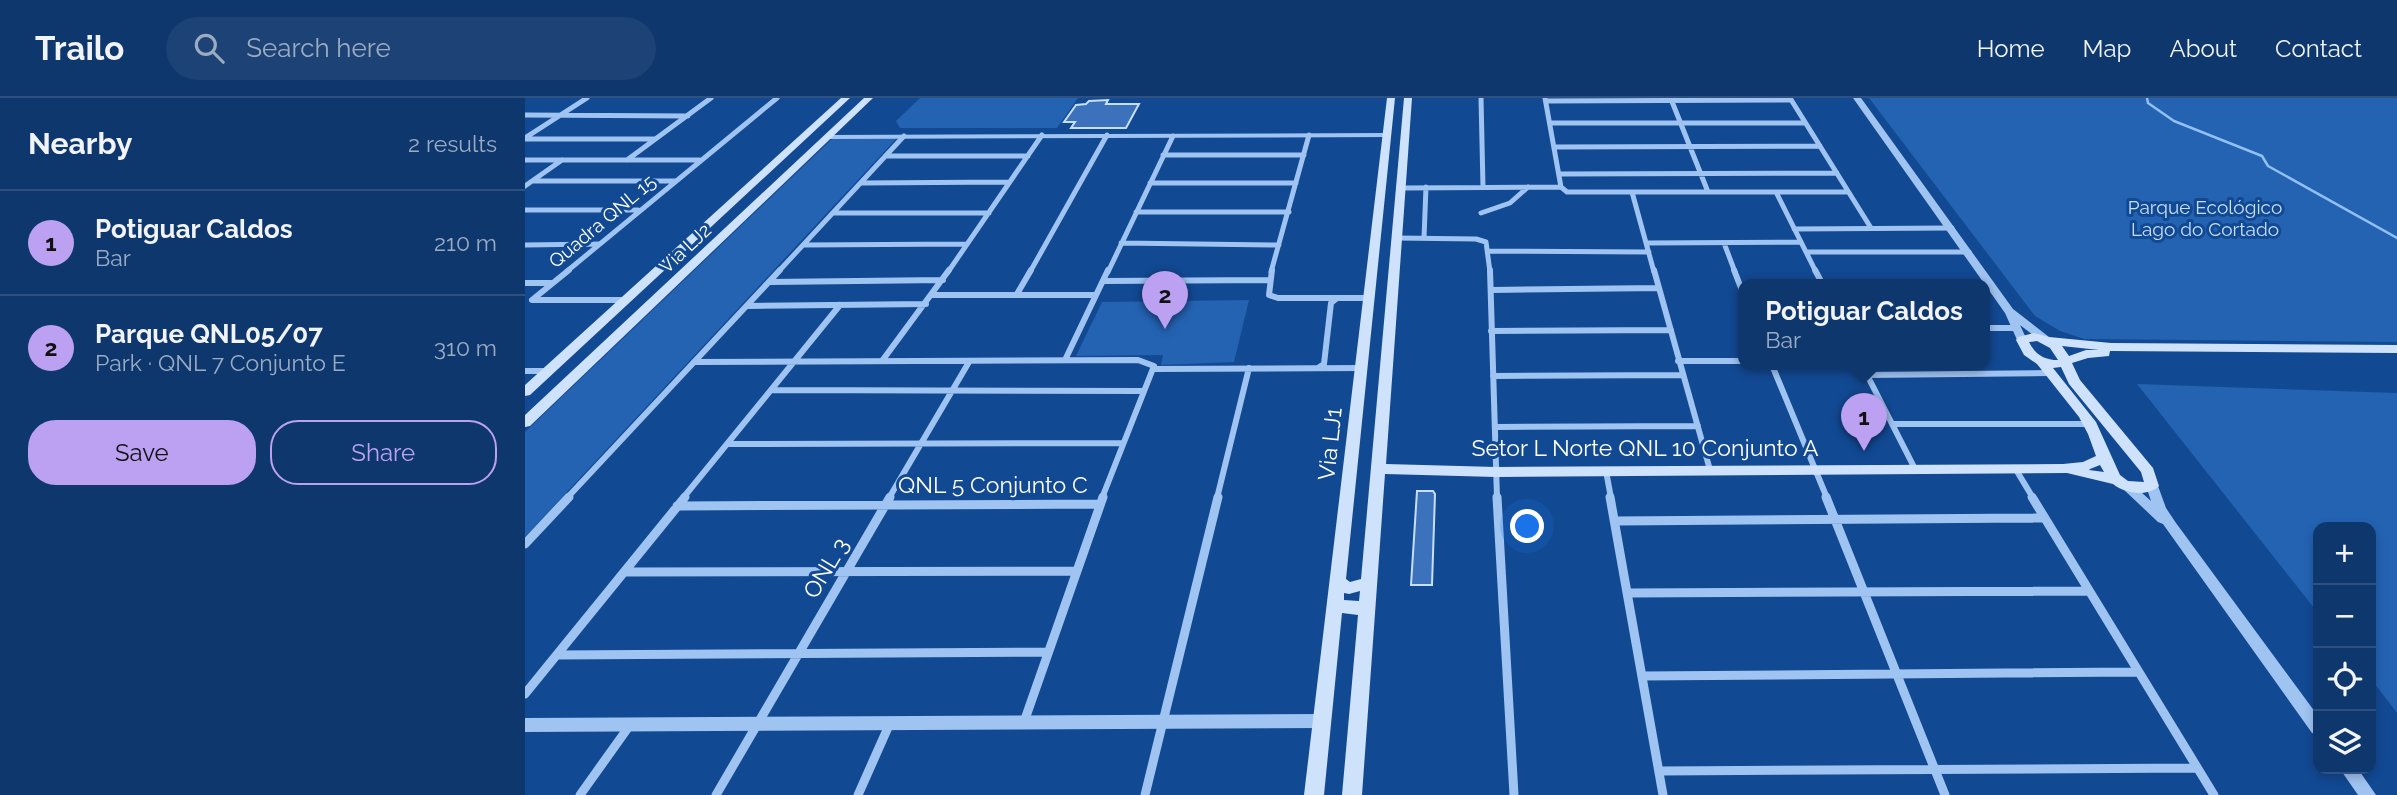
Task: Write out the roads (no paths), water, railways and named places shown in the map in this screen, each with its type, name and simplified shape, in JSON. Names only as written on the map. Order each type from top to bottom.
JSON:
[{"type":"main road","name":"Via LJ2","points":[[525,392],[846,98]]},
{"type":"main road","name":"Via LJ2","points":[[525,423],[869,98]]},
{"type":"main road","points":[[1390,102],[1408,102]]},
{"type":"main road","name":"Via LJ1","points":[[1314,795],[1390,102]]},
{"type":"main road","name":"Via LJ1","points":[[1352,795],[1408,102]]},
{"type":"main road","points":[[1383,171],[1395,174],[1403,172]]},
{"type":"main road","points":[[731,203],[759,203]]},
{"type":"main road","points":[[1372,264],[1394,258]]},
{"type":"main road","points":[[1372,264],[1393,275]]},
{"type":"main road","points":[[2018,334],[2047,340],[2111,346],[2397,349]]},
{"type":"main road","points":[[2018,334],[2029,353],[2046,368],[2090,424],[2102,456],[2122,483]]},
{"type":"main road","points":[[2047,340],[2065,362],[2074,381],[2148,471],[2152,486],[2122,483],[2063,469]]},
{"type":"main road","points":[[2046,368],[2099,353],[2397,357]]},
{"type":"main road","points":[[2063,469],[2085,466],[2115,451],[2133,456]]},
{"type":"main road","name":"Setor L Norte QNL 10 Conjunto A","points":[[1377,469],[1496,472],[2063,469]]},
{"type":"main road","points":[[1337,582],[1349,588],[1369,583]]},
{"type":"main road","points":[[1334,609],[1347,605],[1366,612]]},
{"type":"street","points":[[525,138],[587,98]]},
{"type":"street","points":[[627,160],[711,98]]},
{"type":"street","name":"Quadra QNL 15","points":[[528,301],[778,98]]},
{"type":"street","points":[[1481,98],[1483,187]]},
{"type":"street","points":[[1857,98],[1969,252],[1984,279]]},
{"type":"street","points":[[1562,188],[1546,99],[1791,99],[1871,228]]},
{"type":"street","points":[[1671,99],[1708,192]]},
{"type":"street","points":[[525,116],[688,116]]},
{"type":"street","points":[[1551,123],[1805,123]]},
{"type":"street","points":[[882,361],[933,295],[1042,135]]},
{"type":"street","points":[[1017,294],[1107,135]]},
{"type":"street","points":[[1309,135],[1268,291],[1273,297],[1331,300],[1369,298]]},
{"type":"street","points":[[828,137],[1387,135]]},
{"type":"street","points":[[525,544],[904,136]]},
{"type":"street","points":[[1065,360],[1173,136]]},
{"type":"street","points":[[525,138],[654,139]]},
{"type":"street","points":[[1555,147],[1820,146]]},
{"type":"street","points":[[1163,155],[1304,155]]},
{"type":"street","points":[[886,156],[1028,156]]},
{"type":"street","points":[[525,160],[701,160]]},
{"type":"street","points":[[525,186],[562,160]]},
{"type":"street","points":[[1560,174],[1837,173]]},
{"type":"street","points":[[533,181],[676,181]]},
{"type":"street","points":[[862,183],[1009,182]]},
{"type":"street","points":[[1150,183],[1297,183]]},
{"type":"street","points":[[1424,238],[1426,187]]},
{"type":"street","points":[[1481,213],[1510,203],[1528,187]]},
{"type":"street","points":[[1402,188],[1562,188],[1570,193],[1848,192]]},
{"type":"street","points":[[1632,192],[1710,470]]},
{"type":"street","points":[[1776,192],[1820,279]]},
{"type":"street","points":[[525,210],[639,210]]},
{"type":"street","points":[[1136,212],[1289,212]]},
{"type":"street","points":[[834,213],[989,213]]},
{"type":"street","points":[[1794,229],[1952,228]]},
{"type":"street","points":[[1397,238],[1469,239],[1487,247],[1649,252]]},
{"type":"street","points":[[1647,243],[1801,242]]},
{"type":"street","points":[[1121,243],[1279,245]]},
{"type":"street","points":[[1724,243],[1738,280]]},
{"type":"street","points":[[525,245],[600,244]]},
{"type":"street","points":[[804,245],[967,244]]},
{"type":"street","points":[[1487,247],[1514,795]]},
{"type":"street","points":[[1806,252],[1969,252]]},
{"type":"street","points":[[770,282],[943,280]]},
{"type":"street","points":[[1103,281],[1269,280]]},
{"type":"street","points":[[525,283],[552,283]]},
{"type":"street","points":[[1491,290],[1659,288]]},
{"type":"street","points":[[1990,289],[2009,310],[2047,340]]},
{"type":"street","points":[[933,295],[1095,295]]},
{"type":"street","name":"Quadra QNL 15","points":[[528,301],[626,300]]},
{"type":"street","points":[[1323,367],[1331,300]]},
{"type":"street","points":[[747,306],[926,304]]},
{"type":"street","points":[[525,694],[840,305]]},
{"type":"street","points":[[2009,310],[2018,334]]},
{"type":"street","points":[[1990,329],[2018,334]]},
{"type":"street","points":[[1491,331],[1671,330]]},
{"type":"street","points":[[694,362],[1138,360],[1150,363],[1154,369]]},
{"type":"street","points":[[1678,360],[1738,361]]},
{"type":"street","name":"ONL 3","points":[[716,795],[969,362]]},
{"type":"street","points":[[1145,795],[1249,368]]},
{"type":"street","points":[[1154,369],[1361,368]]},
{"type":"street","points":[[1990,370],[2046,368]]},
{"type":"street","points":[[1024,722],[1100,504],[1154,369]]},
{"type":"street","points":[[1774,370],[1866,592],[1945,795]]},
{"type":"street","points":[[1865,370],[1915,469]]},
{"type":"street","points":[[1867,374],[1986,370]]},
{"type":"street","points":[[525,371],[548,371]]},
{"type":"street","points":[[1493,376],[1682,375]]},
{"type":"street","points":[[772,390],[1145,391]]},
{"type":"street","points":[[1892,424],[2090,424]]},
{"type":"street","points":[[1496,426],[1698,426]]},
{"type":"street","points":[[727,444],[1123,443]]},
{"type":"street","points":[[2015,468],[2214,795]]},
{"type":"street","points":[[1606,471],[1663,795]]},
{"type":"street","points":[[2122,483],[2171,526]]},
{"type":"street","points":[[2152,486],[2160,509],[2171,526],[2313,721]]},
{"type":"street","name":"QNL 5 Conjunto C","points":[[677,506],[1100,504]]},
{"type":"street","points":[[1617,522],[2044,518]]},
{"type":"street","points":[[624,572],[1077,571]]},
{"type":"street","points":[[1628,593],[2088,591]]},
{"type":"street","points":[[557,655],[1048,652]]},
{"type":"street","points":[[1642,676],[2137,672]]},
{"type":"street","points":[[525,725],[1322,721]]},
{"type":"street","points":[[857,795],[890,723]]},
{"type":"street","points":[[580,795],[630,725]]},
{"type":"street","points":[[1659,771],[2197,768]]},
{"type":"street","points":[[2352,774],[2368,795]]},
{"type":"waterway","points":[[2147,98],[2148,103],[2174,121],[2262,156],[2268,166],[2397,238]]},
{"type":"place","name":"Parque QNL05/07","points":[[1165,329]]},
{"type":"place","name":"Potiguar Caldos","points":[[1864,451]]},
{"type":"park label","name":"Parque Ecológico Lago do Cortado","points":[[2205,218]]}]
